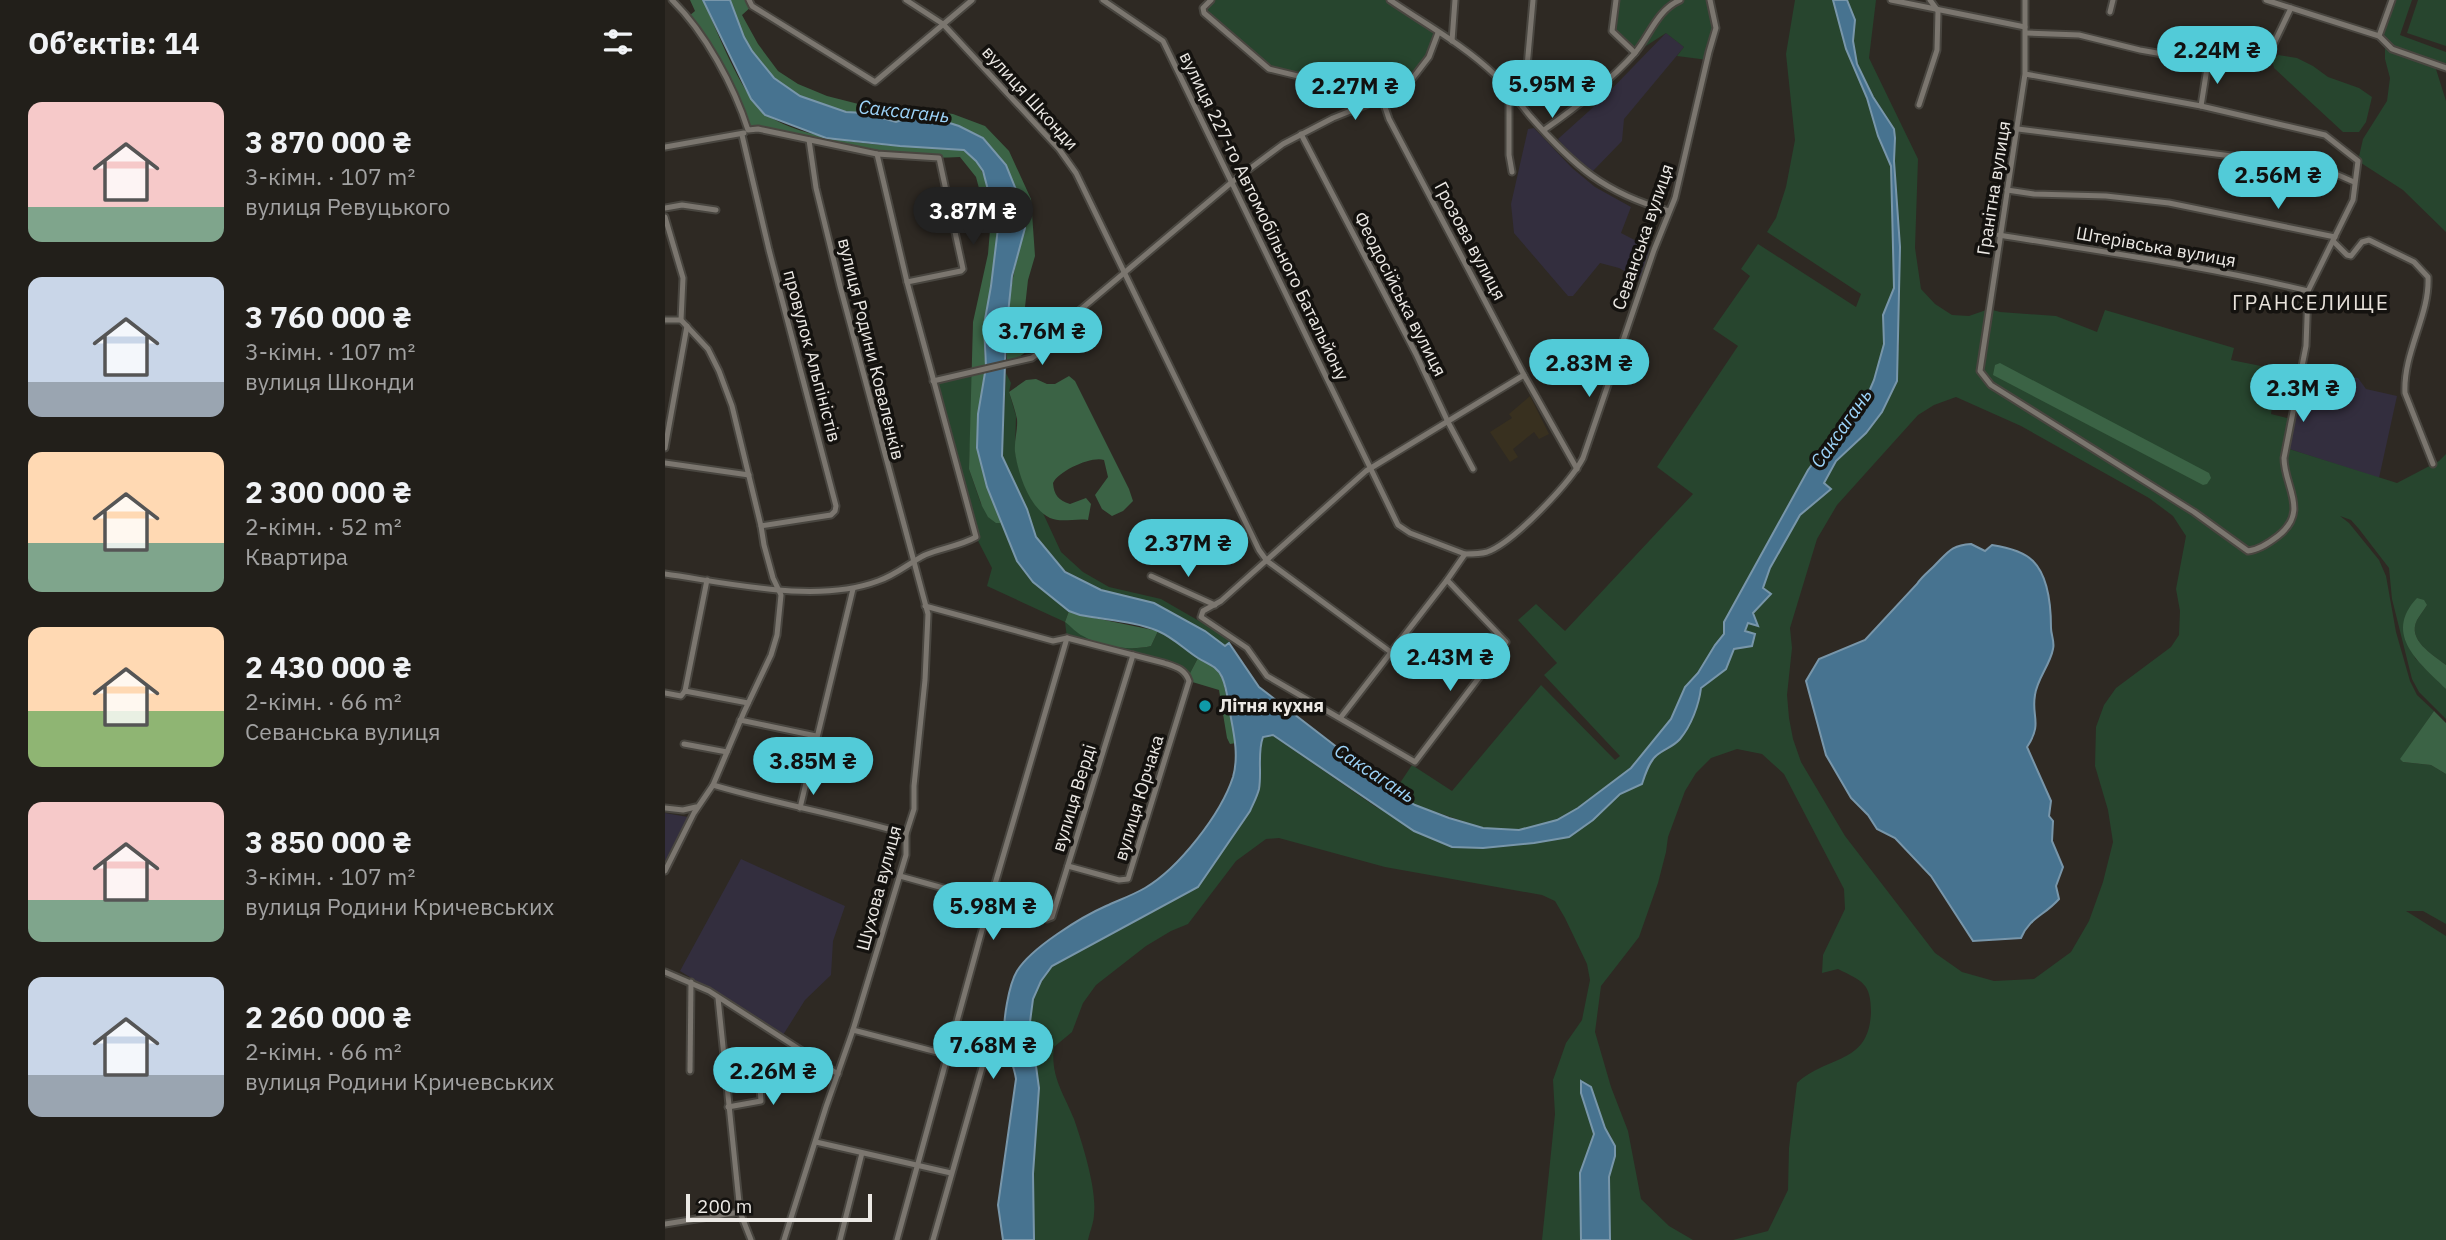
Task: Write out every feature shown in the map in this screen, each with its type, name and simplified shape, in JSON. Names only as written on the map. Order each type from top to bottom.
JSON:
[{"type":"street","points":[[672,0],[689,16],[705,39],[743,113],[748,130]]},
{"type":"street","points":[[749,0],[752,6],[875,82],[972,0]]},
{"type":"street","name":"вулиця Шконди","points":[[906,0],[943,24],[1076,173],[1254,542],[1267,561],[1392,653]]},
{"type":"street","name":"вулиця 227-го Автомобільного Батальйону","points":[[1103,0],[1163,41],[1398,525],[1403,530],[1465,554]]},
{"type":"street","points":[[1211,0],[1203,8],[1204,13],[1269,69],[1356,90],[1364,96],[1367,103]]},
{"type":"street","points":[[1390,0],[1480,61],[1564,153],[1601,184],[1629,198],[1669,211]]},
{"type":"street","points":[[1452,41],[1455,0]]},
{"type":"street","points":[[1518,102],[1526,78],[1533,0]]},
{"type":"street","points":[[1616,0],[1612,31],[1635,53]]},
{"type":"street","points":[[1544,130],[1597,91],[1635,53],[1659,17],[1670,5],[1680,0]]},
{"type":"street","name":"Севанська вулиця","points":[[1465,554],[1486,552],[1506,540],[1552,498],[1577,469],[1675,198],[1716,28],[1710,0]]},
{"type":"street","points":[[1891,0],[2026,30],[2079,35],[2208,62],[2236,58],[2263,64],[2291,8]]},
{"type":"street","points":[[1919,105],[1937,50],[1938,11],[1930,0]]},
{"type":"street","name":"Гранітна вулиця","points":[[2025,0],[2025,74],[1980,366],[1984,378],[1991,385],[2194,512],[2248,551],[2256,550],[2286,530],[2294,510],[2284,458],[2306,346],[2308,291]]},
{"type":"street","points":[[2110,12],[2113,0]]},
{"type":"street","points":[[2266,0],[2379,36],[2392,49],[2446,68]]},
{"type":"street","points":[[2379,36],[2392,0]]},
{"type":"street","points":[[933,381],[1032,358],[1051,336],[1232,182],[1301,134],[1367,103],[1398,92],[1409,83],[1429,57],[1438,33]]},
{"type":"street","points":[[2201,106],[2208,62]]},
{"type":"street","points":[[2025,74],[2201,106],[2325,135],[2357,161],[2353,200],[2308,291]]},
{"type":"street","points":[[1509,92],[1509,155],[1512,172]]},
{"type":"street","name":"Грозова вулиця","points":[[1382,98],[1389,119],[1524,375],[1577,469]]},
{"type":"street","points":[[665,147],[742,135],[748,130],[758,129],[877,154],[939,158],[963,268],[961,271],[907,282]]},
{"type":"street","points":[[2018,129],[2287,163],[2338,175],[2354,182]]},
{"type":"street","name":"Феодосійська вулиця","points":[[1301,134],[1473,469]]},
{"type":"street","name":"провулок Альпіністів","points":[[742,135],[836,506],[831,515],[761,526]]},
{"type":"street","name":"вулиця Родини Коваленків","points":[[809,140],[816,188],[912,564]]},
{"type":"street","points":[[665,574],[779,589],[853,589],[879,581],[925,555],[976,537],[907,282],[877,154]]},
{"type":"street","points":[[2007,190],[2034,194],[2106,196],[2177,204],[2334,240],[2351,256],[2362,242],[2369,240],[2414,262],[2428,277],[2425,298],[2405,368],[2405,393],[2433,464]]},
{"type":"street","points":[[665,208],[682,205],[716,210]]},
{"type":"street","points":[[665,217],[683,278],[681,320]]},
{"type":"street","name":"Штерівська вулиця","points":[[2000,235],[2249,276],[2308,291]]},
{"type":"street","points":[[665,320],[681,320],[708,349],[719,371],[732,406],[764,545],[781,600],[775,645],[713,785],[697,807],[665,871]]},
{"type":"street","points":[[665,448],[687,326]]},
{"type":"street","points":[[1447,580],[1506,642],[1416,760],[1408,759],[1342,717],[1267,676],[1247,648],[1202,619],[1203,611],[1215,605],[1370,470],[1524,375]]},
{"type":"street","points":[[665,463],[749,475]]},
{"type":"street","points":[[1342,717],[1465,554]]},
{"type":"street","name":"Шухова вулиця","points":[[784,1240],[853,1030],[907,848],[906,834],[915,803],[913,786],[929,624],[912,564]]},
{"type":"street","points":[[1151,576],[1215,605]]},
{"type":"street","points":[[665,693],[681,696],[685,691],[707,580]]},
{"type":"street","points":[[800,808],[853,589]]},
{"type":"street","points":[[925,606],[1053,641],[1067,638],[1133,655]]},
{"type":"street","points":[[897,1240],[990,901],[1067,638]]},
{"type":"street","name":"вулиця Юрчака","points":[[1068,866],[1119,880],[1128,878],[1189,681],[1187,674],[1179,668],[1133,655]]},
{"type":"street","name":"вулиця Верді","points":[[900,876],[1050,919],[1133,655]]},
{"type":"street","points":[[685,691],[748,703]]},
{"type":"street","points":[[740,720],[816,736]]},
{"type":"street","points":[[684,744],[727,752]]},
{"type":"street","points":[[713,785],[906,834]]},
{"type":"street","points":[[665,808],[683,810],[697,807]]},
{"type":"street","points":[[665,972],[691,982],[838,1074]]},
{"type":"street","points":[[690,1070],[691,982]]},
{"type":"street","points":[[718,998],[740,1212],[751,1240]]},
{"type":"street","points":[[853,1030],[980,1062],[983,1068],[933,1240]]},
{"type":"street","points":[[728,1107],[761,1101],[758,1059]]},
{"type":"street","points":[[816,1142],[951,1173]]},
{"type":"street","points":[[840,1240],[862,1153]]},
{"type":"street","points":[[665,1224],[740,1212]]},
{"type":"shaded area","points":[[1666,33],[1684,47],[1624,119],[1622,141],[1591,173],[1578,163],[1558,139],[1599,102]]},
{"type":"shaded area","points":[[1534,128],[1572,168],[1595,187],[1631,207],[1621,233],[1654,250],[1645,277],[1637,278],[1619,268],[1600,263],[1573,296],[1568,296],[1514,233],[1511,204],[1528,129]]},
{"type":"shaded area","points":[[2301,368],[2358,378],[2366,389],[2397,396],[2379,478],[2286,448]]},
{"type":"shaded area","points":[[1530,396],[1549,434],[1539,439],[1534,432],[1513,449],[1518,457],[1510,462],[1490,432],[1512,418],[1509,414]]},
{"type":"shaded area","points":[[665,813],[688,817],[665,861]]},
{"type":"shaded area","points":[[741,859],[845,906],[833,941],[831,975],[805,1000],[783,1035],[680,971]]},
{"type":"green space","points":[[690,0],[703,0],[740,79],[758,107],[767,115],[800,130],[839,140],[963,150],[980,167],[997,223],[995,265],[986,315],[984,350],[987,487],[1000,515],[1000,523],[988,517],[969,469],[973,322],[988,254],[990,230],[976,177],[960,157],[883,154],[758,129],[748,130],[723,71],[689,16],[695,11]]},
{"type":"green space","points":[[730,0],[749,0],[752,6],[742,15],[758,44],[778,71],[798,84],[827,96],[882,110],[908,108],[953,114],[985,126],[1009,151],[1031,199],[1035,256],[1028,280],[1023,325],[1031,326],[1040,341],[1018,358],[1007,361],[1010,293],[1025,228],[984,138],[934,118],[896,122],[865,113],[846,112],[800,96],[774,78],[751,51]]},
{"type":"green space","points":[[1211,0],[1390,0],[1438,33],[1429,57],[1398,92],[1368,102],[1360,92],[1269,69],[1204,13],[1206,4]]},
{"type":"green space","points":[[1616,0],[1710,0],[1716,23],[1708,60],[1677,56],[1684,47],[1666,33],[1635,53],[1612,31]]},
{"type":"green space","points":[[1795,0],[1833,0],[1846,49],[1891,166],[1894,288],[1883,315],[1884,344],[1868,394],[1843,433],[1820,454],[1808,470],[1725,622],[1724,634],[1698,673],[1685,687],[1671,719],[1631,768],[1578,809],[1557,820],[1519,830],[1483,828],[1415,805],[1372,779],[1358,767],[1364,761],[1400,783],[1412,765],[1452,791],[1541,685],[1615,760],[1620,756],[1544,675],[1557,663],[1518,620],[1536,604],[1565,631],[1693,494],[1657,467],[1738,346],[1713,329],[1750,276],[1741,269],[1758,244],[1856,307],[1861,294],[1767,232],[1776,218],[1786,187],[1795,140],[1786,54]]},
{"type":"green space","points":[[1847,0],[1876,0],[1869,58],[1918,159],[1915,248],[1921,289],[1935,304],[1952,315],[1969,316],[1989,309],[2056,316],[2097,332],[2105,310],[2234,348],[2231,360],[2271,368],[2277,373],[2271,414],[2291,419],[2286,448],[2397,483],[2439,461],[2446,454],[2446,665],[2423,646],[2415,634],[2417,620],[2427,605],[2406,616],[2415,658],[2446,689],[2446,719],[2419,692],[2412,679],[2392,599],[2389,568],[2351,520],[2340,516],[2379,560],[2386,576],[2396,632],[2410,681],[2417,695],[2434,711],[2401,759],[2403,762],[2431,765],[2446,774],[2446,924],[2423,911],[2406,911],[2446,936],[2446,1240],[1733,1240],[1768,1231],[1788,1190],[1789,1148],[1797,1083],[1855,1050],[1869,1029],[1871,1012],[1867,989],[1859,980],[1838,969],[1822,973],[1823,955],[1845,909],[1844,889],[1784,774],[1762,754],[1737,749],[1711,758],[1696,773],[1685,791],[1668,837],[1658,883],[1639,937],[1601,986],[1595,1032],[1611,1087],[1628,1131],[1641,1199],[1669,1226],[1693,1240],[1610,1240],[1609,1176],[1615,1156],[1611,1136],[1605,1128],[1591,1088],[1581,1081],[1581,1093],[1594,1134],[1580,1173],[1581,1240],[1542,1240],[1555,1114],[1553,1080],[1566,1043],[1582,1020],[1590,980],[1587,964],[1555,901],[1542,895],[1385,867],[1279,838],[1266,839],[1236,861],[1188,924],[1146,946],[1096,985],[1083,1003],[1072,1032],[1054,1047],[1056,1076],[1074,1119],[1088,1166],[1094,1217],[1088,1240],[1034,1240],[1033,1174],[1039,1088],[1030,1022],[1033,999],[1041,981],[1052,966],[1198,887],[1256,798],[1260,783],[1260,749],[1263,737],[1272,735],[1376,807],[1483,848],[1569,837],[1620,794],[1641,784],[1650,763],[1657,754],[1667,750],[1699,702],[1701,688],[1726,669],[1733,649],[1748,623],[1758,625],[1753,613],[1771,594],[1762,588],[1770,568],[1800,515],[1831,489],[1824,483],[1836,461],[1866,433],[1899,346],[1897,315],[1900,247],[1894,129],[1873,97],[1857,64],[1853,41],[1855,20]],"holes":[[[1956,397],[2021,426],[2149,498],[2173,516],[2186,536],[2176,589],[2180,611],[2179,635],[2171,647],[2116,688],[2104,705],[2096,727],[2095,766],[2108,810],[2113,842],[2089,921],[2071,952],[2034,979],[1994,981],[1962,972],[1935,953],[1845,836],[1801,762],[1793,739],[1787,695],[1792,648],[1790,628],[1817,539],[1837,505],[1918,415],[1934,405]]]},
{"type":"green space","points":[[2392,0],[2412,0],[2400,35],[2446,52],[2446,68],[2435,66],[2446,101],[2446,232],[2403,190],[2358,161],[2363,139],[2387,101],[2390,78],[2385,59],[2385,44],[2379,36]]},
{"type":"green space","points":[[2418,0],[2446,0],[2446,46],[2407,33]]},
{"type":"green space","points":[[2278,55],[2297,58],[2328,77],[2359,88],[2372,97],[2366,122],[2359,132],[2343,132],[2274,68],[2272,60]]},
{"type":"green space","points":[[2000,363],[2209,473],[2211,478],[2203,485],[1993,375],[1995,365]]},
{"type":"green space","points":[[973,372],[969,469],[981,504],[1000,522],[1000,515],[1018,559],[1033,580],[1069,611],[1065,622],[987,586],[992,568],[976,537],[933,381]]},
{"type":"green space","points":[[1006,373],[1011,383],[1009,392],[1016,416],[1017,461],[1025,486],[1042,511],[1061,552],[1083,572],[1109,587],[1161,599],[1232,640],[1225,646],[1205,631],[1081,581],[1057,565],[1036,537],[1027,509],[1002,456]]},
{"type":"green space","points":[[1069,376],[1075,381],[1133,501],[1123,511],[1112,516],[1102,509],[1095,495],[1108,477],[1104,460],[1091,460],[1076,466],[1056,478],[1053,483],[1057,496],[1070,504],[1086,498],[1091,504],[1088,520],[1059,520],[1043,513],[1030,498],[1019,470],[1015,452],[1017,419],[1009,392],[1026,380],[1036,379],[1055,384]]},
{"type":"green space","points":[[2417,598],[2424,600],[2427,605],[2417,620],[2415,634],[2428,651],[2446,665],[2446,689],[2417,659],[2404,636],[2403,624],[2407,612]]},
{"type":"green space","points":[[1069,611],[1158,631],[1151,646],[1134,648],[1107,645],[1080,635],[1065,622]]},
{"type":"green space","points":[[1065,622],[1095,639],[1128,648],[1151,646],[1158,631],[1176,640],[1198,658],[1188,677],[1179,668],[1067,638]]},
{"type":"green space","points":[[1198,658],[1213,664],[1222,676],[1236,743],[1230,744],[1227,738],[1219,690],[1189,681],[1188,677]]},
{"type":"green space","points":[[2434,711],[2446,723],[2446,774],[2431,765],[2403,762],[2400,759]]},
{"type":"water","points":[[703,0],[730,0],[752,51],[774,78],[800,96],[846,112],[865,113],[896,122],[914,116],[934,118],[959,126],[983,138],[1006,165],[1019,197],[1025,228],[1012,276],[1006,333],[1002,456],[1027,509],[1036,537],[1065,572],[1101,590],[1154,603],[1205,631],[1225,646],[1229,643],[1259,687],[1338,748],[1372,779],[1415,805],[1483,828],[1519,830],[1557,820],[1578,808],[1631,768],[1671,719],[1685,687],[1698,673],[1724,634],[1724,622],[1808,470],[1820,454],[1843,433],[1874,380],[1884,344],[1883,315],[1894,288],[1891,166],[1846,49],[1833,0],[1847,0],[1855,20],[1853,41],[1857,64],[1873,97],[1894,129],[1900,247],[1897,381],[1882,412],[1866,433],[1836,461],[1824,483],[1831,489],[1800,515],[1770,568],[1763,588],[1771,594],[1753,613],[1758,626],[1748,623],[1745,631],[1755,634],[1752,646],[1734,649],[1726,669],[1701,688],[1696,708],[1684,734],[1654,758],[1642,784],[1620,794],[1593,820],[1569,837],[1483,848],[1452,847],[1414,831],[1273,735],[1263,737],[1260,749],[1260,783],[1256,798],[1198,887],[1052,966],[1041,981],[1033,999],[1030,1022],[1039,1088],[1033,1174],[1034,1240],[1003,1240],[998,1205],[1016,1079],[1004,1031],[1011,985],[1024,962],[1057,934],[1158,879],[1185,854],[1209,823],[1227,792],[1236,761],[1225,686],[1215,668],[1158,631],[1069,611],[1033,582],[1017,561],[987,487],[977,448],[978,414],[986,367],[984,325],[998,228],[983,171],[976,161],[964,150],[826,138],[765,115],[751,99]]},
{"type":"water","points":[[1971,544],[1985,551],[1992,545],[2002,547],[2029,558],[2043,575],[2050,602],[2053,646],[2036,689],[2036,726],[2027,747],[2051,801],[2049,816],[2053,821],[2052,841],[2063,867],[2056,886],[2059,899],[2033,921],[2021,938],[1973,941],[1931,876],[1895,838],[1877,829],[1868,815],[1851,798],[1826,755],[1806,681],[1819,659],[1865,640],[1948,552],[1955,547]]},
{"type":"water","points":[[1581,1081],[1591,1087],[1605,1128],[1615,1146],[1609,1177],[1610,1240],[1581,1240],[1580,1173],[1594,1134],[1581,1093]]},
{"type":"place","name":"Літня кухня","points":[[1205,706]]},
{"type":"district","name":"ГРАНСЕЛИЩЕ","points":[[2311,303]]},
{"type":"water label","name":"Саксагань","points":[[904,111]]},
{"type":"water label","name":"Саксагань","points":[[1841,428]]},
{"type":"water label","name":"Саксагань","points":[[1375,773]]}]
